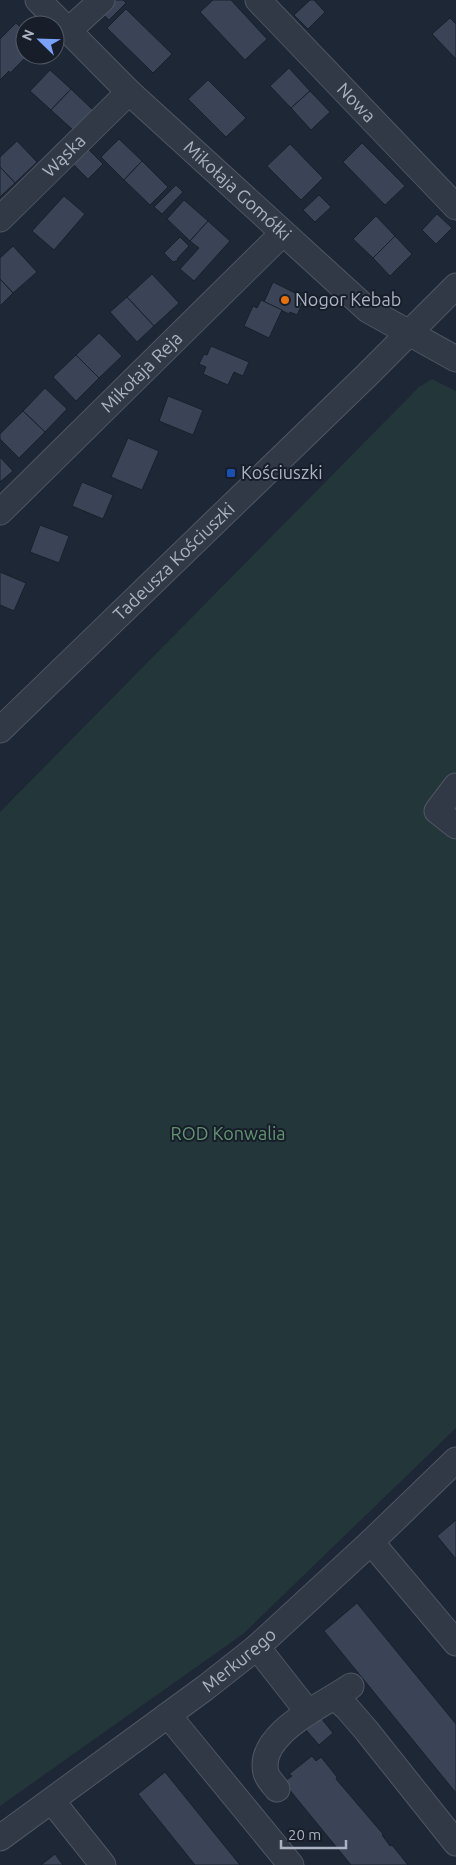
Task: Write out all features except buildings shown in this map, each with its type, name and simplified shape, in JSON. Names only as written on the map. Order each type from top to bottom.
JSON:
[{"type":"street","name":"Mikołaja Gomółki","points":[[38,0],[129,92],[368,310],[456,359]]},
{"type":"street","points":[[68,31],[102,0]]},
{"type":"street","name":"Nowa","points":[[258,0],[456,207]]},
{"type":"street","name":"Wąska","points":[[0,219],[129,92]]},
{"type":"street","name":"Mikołaja Reja","points":[[0,512],[283,233]]},
{"type":"street","name":"Tadeusza Kościuszki","points":[[0,730],[365,377],[456,286]]},
{"type":"street","points":[[456,786],[437,811],[456,826]]},
{"type":"street","name":"Merkurego","points":[[0,1838],[205,1688],[256,1647],[371,1542],[456,1460]]},
{"type":"street","points":[[371,1542],[456,1643]]},
{"type":"street","points":[[256,1647],[308,1712]]},
{"type":"street","points":[[277,1789],[266,1773],[267,1755],[270,1746],[308,1712],[343,1692],[347,1708],[456,1843]]},
{"type":"street","points":[[168,1715],[291,1865]]},
{"type":"street","points":[[52,1801],[103,1865]]},
{"type":"green space","name":"ROD Konwalia","points":[[432,379],[456,391],[456,774],[424,815],[456,840],[456,1428],[243,1634],[0,1806],[0,812],[419,387]]},
{"type":"place","name":"Nogor Kebab","points":[[285,300]]},
{"type":"place","name":"Kościuszki","points":[[231,473]]}]
